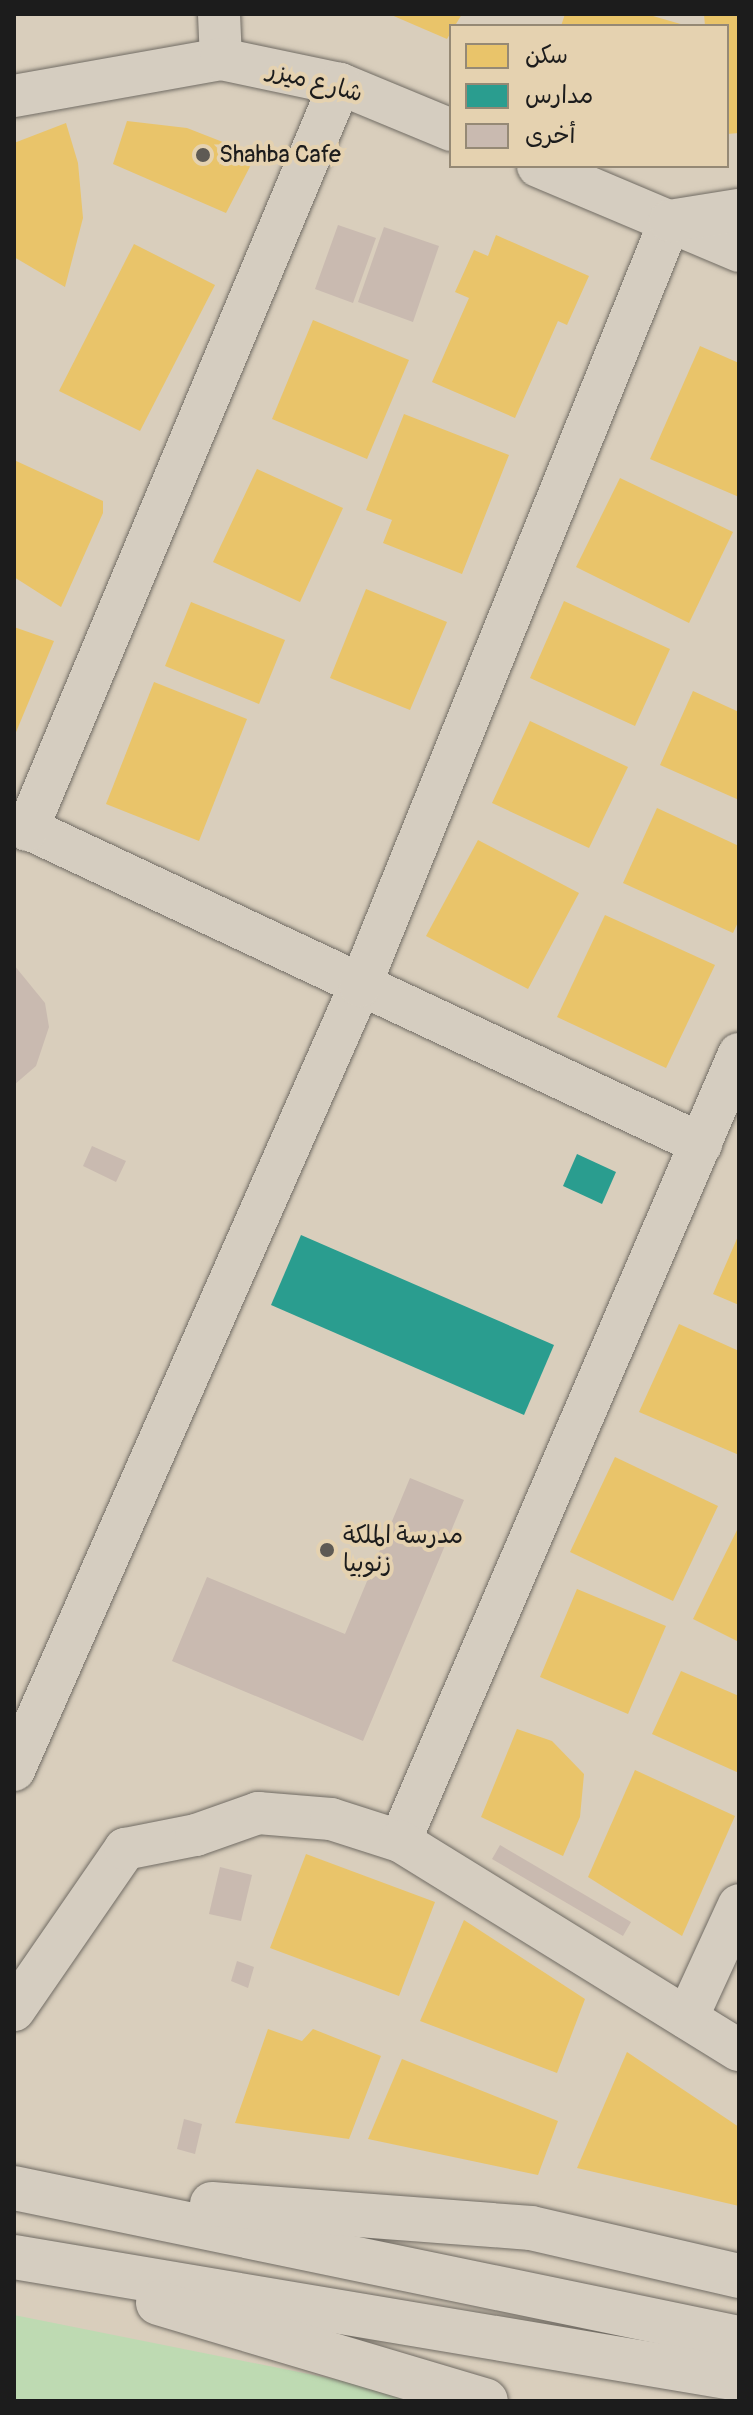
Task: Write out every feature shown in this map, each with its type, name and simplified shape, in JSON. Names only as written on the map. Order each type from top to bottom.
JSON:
[{"type":"main road","points":[[25,2190],[531,2228],[739,2276]]},
{"type":"main road","points":[[25,2190],[739,2338]]},
{"type":"main road","points":[[14,2258],[739,2379]]},
{"type":"main road","points":[[14,2258],[486,2401]]},
{"type":"street","points":[[14,96],[221,59],[219,14]]},
{"type":"street","name":"شارع ميزر","points":[[221,59],[340,84],[449,129]]},
{"type":"street","points":[[340,84],[21,826],[701,1144]]},
{"type":"street","points":[[543,168],[739,251]]},
{"type":"street","points":[[670,221],[739,210]]},
{"type":"street","points":[[14,1770],[360,986],[670,221]]},
{"type":"street","points":[[400,1841],[739,1054]]},
{"type":"street","points":[[14,2010],[125,1849],[196,1835],[258,1813],[331,1819],[400,1841],[739,2050]]},
{"type":"street","points":[[687,2018],[739,1905]]},
{"type":"green space","points":[[14,2315],[444,2401],[14,2401]]},
{"type":"building: سكن","points":[[389,14],[462,14],[456,24],[449,24],[447,39]]},
{"type":"building: سكن","points":[[565,14],[646,14],[681,24],[562,24]]},
{"type":"building: سكن","points":[[704,14],[739,14],[739,133],[729,134],[729,24],[705,24]]},
{"type":"building: سكن","points":[[127,121],[187,128],[256,155],[226,213],[113,164]]},
{"type":"building: سكن","points":[[66,123],[78,163],[83,218],[65,287],[14,257],[14,143]]},
{"type":"building: سكن","points":[[496,235],[589,276],[567,325],[558,321],[515,418],[432,382],[469,298],[455,292],[474,250],[488,256]]},
{"type":"building: سكن","points":[[134,244],[215,285],[140,431],[59,391]]},
{"type":"building: سكن","points":[[313,320],[409,360],[367,459],[272,419]]},
{"type":"building: سكن","points":[[700,346],[739,363],[739,497],[650,459]]},
{"type":"building: سكن","points":[[404,414],[509,455],[462,574],[383,543],[392,520],[366,510]]},
{"type":"building: سكن","points":[[14,460],[103,501],[103,513],[61,607],[14,577]]},
{"type":"building: سكن","points":[[257,469],[343,508],[300,602],[213,562]]},
{"type":"building: سكن","points":[[620,478],[733,532],[689,623],[576,567]]},
{"type":"building: سكن","points":[[366,589],[447,622],[410,710],[330,678]]},
{"type":"building: سكن","points":[[564,601],[670,649],[635,726],[530,678]]},
{"type":"building: سكن","points":[[191,602],[285,640],[259,704],[165,666]]},
{"type":"building: سكن","points":[[14,627],[54,641],[14,737]]},
{"type":"building: سكن","points":[[154,682],[247,719],[199,841],[106,804]]},
{"type":"building: سكن","points":[[693,691],[739,712],[739,800],[660,765]]},
{"type":"building: سكن","points":[[530,721],[628,767],[589,848],[492,803]]},
{"type":"building: سكن","points":[[657,808],[739,846],[739,920],[733,933],[623,883]]},
{"type":"building: سكن","points":[[478,840],[579,893],[528,989],[426,936]]},
{"type":"building: سكن","points":[[605,915],[715,965],[666,1068],[557,1017]]},
{"type":"building: سكن","points":[[739,1234],[739,1305],[713,1294]]},
{"type":"building: سكن","points":[[679,1324],[739,1351],[739,1455],[639,1412]]},
{"type":"building: سكن","points":[[615,1457],[718,1506],[673,1601],[570,1552]]},
{"type":"building: سكن","points":[[739,1526],[739,1642],[693,1619]]},
{"type":"building: سكن","points":[[577,1589],[666,1626],[628,1714],[540,1677]]},
{"type":"building: سكن","points":[[681,1671],[739,1696],[739,1773],[652,1734]]},
{"type":"building: سكن","points":[[517,1729],[552,1741],[584,1774],[580,1817],[563,1856],[481,1817]]},
{"type":"building: سكن","points":[[635,1770],[735,1816],[682,1936],[588,1877]]},
{"type":"building: سكن","points":[[306,1854],[435,1902],[399,1996],[270,1948]]},
{"type":"building: سكن","points":[[464,1920],[585,1999],[557,2073],[420,2021]]},
{"type":"building: سكن","points":[[268,2029],[302,2041],[313,2029],[381,2056],[349,2139],[235,2123]]},
{"type":"building: سكن","points":[[627,2052],[739,2127],[739,2206],[577,2168]]},
{"type":"building: سكن","points":[[402,2059],[558,2121],[538,2175],[368,2139]]},
{"type":"building: مدارس","points":[[577,1154],[616,1172],[602,1204],[563,1186]]},
{"type":"building: مدارس","points":[[301,1235],[554,1345],[524,1415],[271,1305]]},
{"type":"building: أخرى","points":[[338,225],[376,238],[353,303],[315,289]]},
{"type":"building: أخرى","points":[[384,227],[439,246],[413,322],[358,302]]},
{"type":"building: أخرى","points":[[14,965],[45,1003],[49,1027],[36,1066],[14,1085]]},
{"type":"building: أخرى","points":[[92,1146],[126,1161],[116,1182],[83,1166]]},
{"type":"building: أخرى","points":[[410,1478],[464,1500],[363,1741],[172,1661],[207,1577],[345,1634]]},
{"type":"building: أخرى","points":[[500,1845],[631,1922],[623,1936],[492,1859]]},
{"type":"building: أخرى","points":[[220,1867],[252,1875],[241,1921],[209,1914]]},
{"type":"building: أخرى","points":[[237,1961],[254,1967],[248,1988],[231,1981]]},
{"type":"building: أخرى","points":[[184,2119],[202,2124],[195,2154],[177,2149]]},
{"type":"place","name":"Shahba Cafe","points":[[203,155]]},
{"type":"place","name":"مدرسة الملكة زنوبيا","points":[[327,1550]]}]
